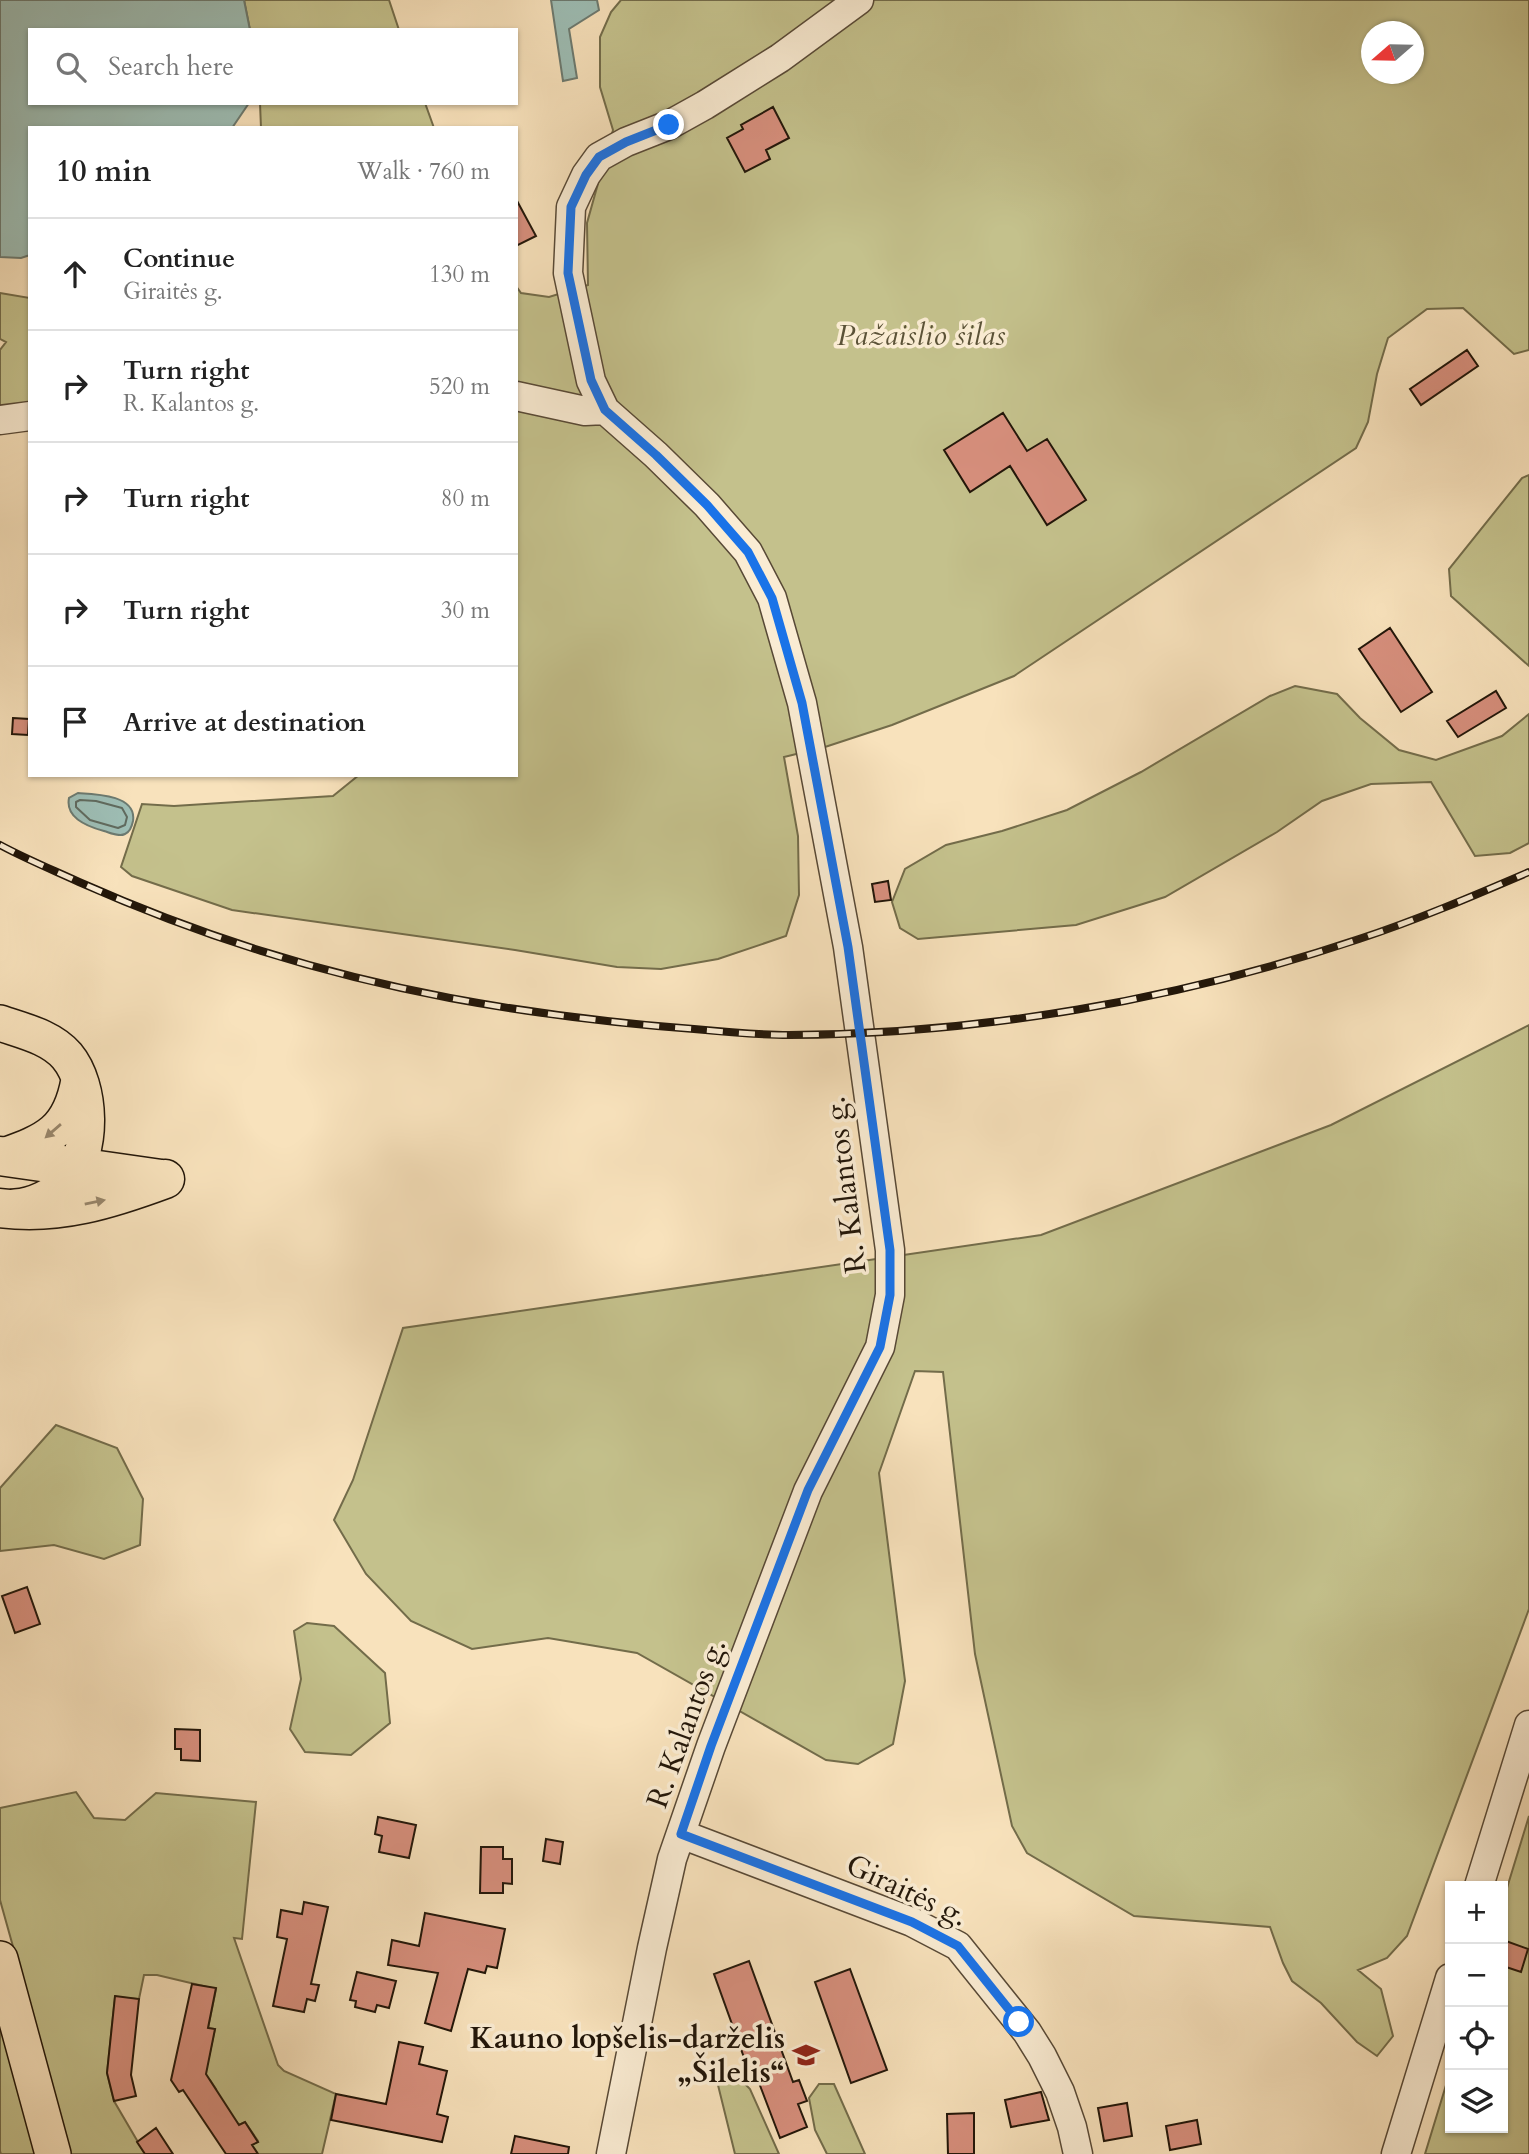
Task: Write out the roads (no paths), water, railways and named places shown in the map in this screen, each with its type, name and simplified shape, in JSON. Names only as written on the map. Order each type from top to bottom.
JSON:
[{"type":"highway","points":[[0,1156],[165,1179]]},
{"type":"highway","points":[[1,1209],[38,1211],[82,1205],[117,1197],[165,1179]]},
{"type":"main road","points":[[0,1023],[54,1044],[65,1054],[74,1066],[79,1080],[87,1122],[83,1153],[67,1183],[49,1196],[27,1206],[1,1209]]},
{"type":"main road","points":[[0,1156],[32,1146],[57,1129],[75,1100],[79,1080]]},
{"type":"main road","points":[[87,1122],[93,1136],[103,1147],[133,1165],[165,1179]]},
{"type":"main road","points":[[0,1959],[54,2154]]},
{"type":"street","points":[[518,396],[585,411],[605,410],[591,380],[568,273],[571,207],[586,175],[599,157],[626,142],[669,125],[705,105],[780,58],[859,0]]},
{"type":"street","name":"R. Kalantos g.","points":[[605,410],[656,455],[724,524],[748,552],[772,598],[802,703],[845,934],[890,1250],[890,1295],[880,1347],[808,1490],[711,1746],[672,1859],[611,2154]]},
{"type":"street","points":[[0,420],[28,416]]},
{"type":"street","points":[[1481,1881],[1529,1725]]},
{"type":"street","name":"Giraitės g.","points":[[681,1834],[912,1922],[958,1946],[1027,2032],[1042,2056],[1060,2091],[1078,2154]]},
{"type":"street","points":[[1396,2154],[1445,1994]]},
{"type":"water","points":[[0,0],[244,0],[250,28],[28,28],[28,105],[248,105],[233,126],[28,126],[28,256],[0,257]]},
{"type":"water","points":[[551,0],[597,0],[599,10],[569,29],[577,78],[563,81]]},
{"type":"water","points":[[78,793],[104,795],[129,806],[133,812],[133,821],[127,833],[115,834],[92,827],[74,816],[69,798]]},
{"type":"railway","points":[[0,845],[79,882],[215,936],[354,977],[450,998],[541,1013],[633,1024],[777,1035],[933,1028],[1078,1010],[1149,996],[1220,980],[1359,939],[1424,916],[1529,872]]},
{"type":"place","name":"Kauno lopšelis-darželis „Šilelis“","points":[[806,2055]]},
{"type":"park label","name":"Pažaislio šilas","points":[[921,335]]}]
